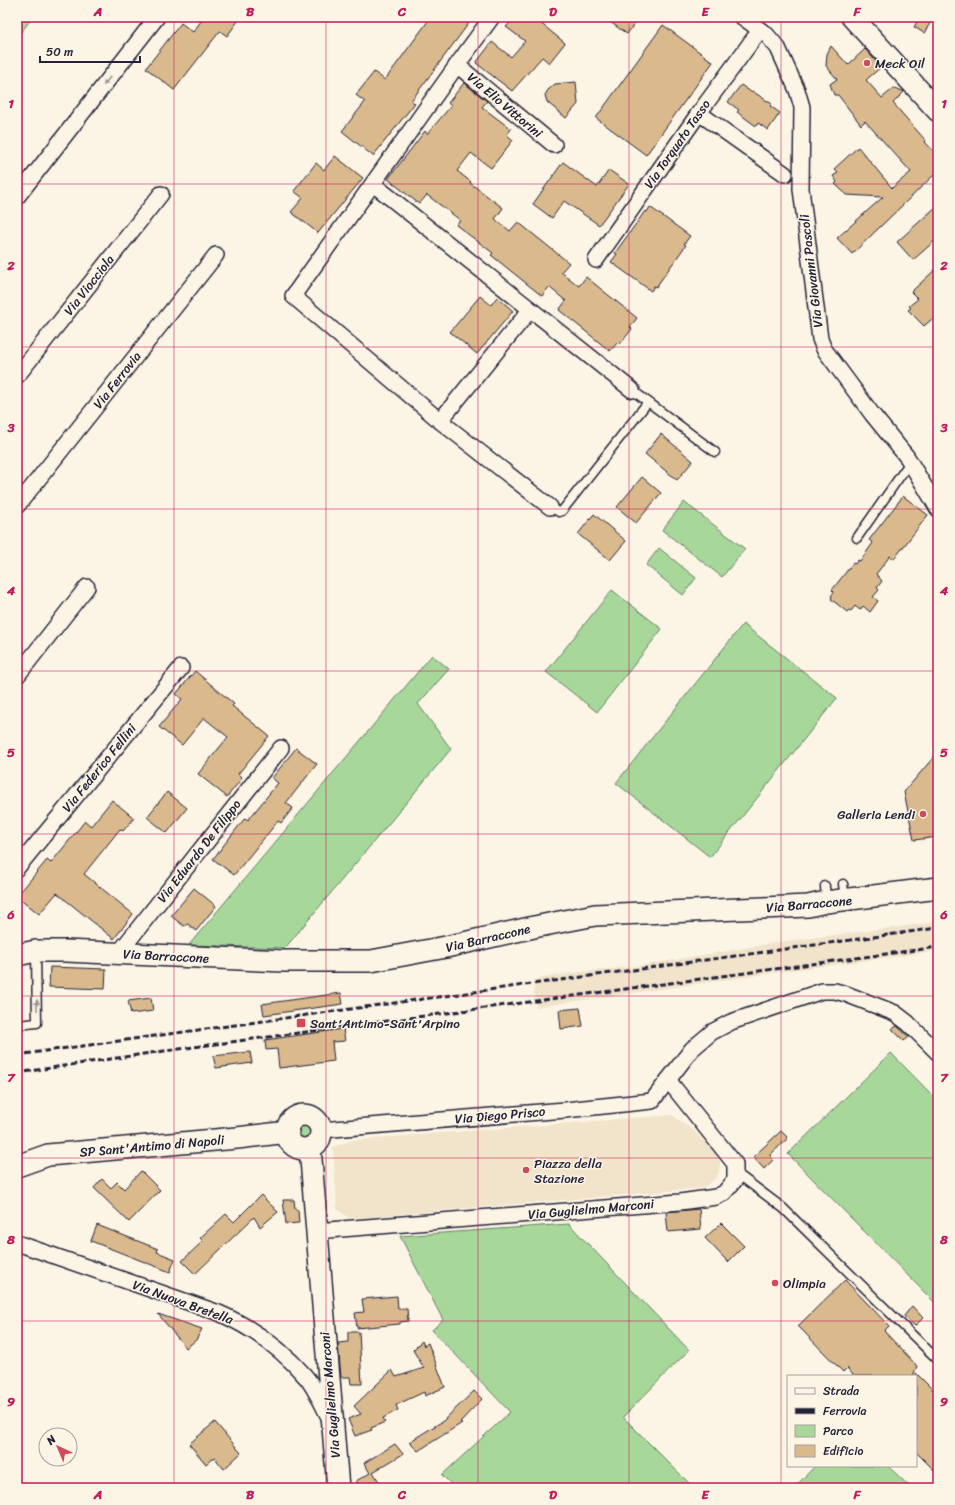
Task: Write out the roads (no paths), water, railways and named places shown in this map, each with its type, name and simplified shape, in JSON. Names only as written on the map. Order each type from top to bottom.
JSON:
[{"type":"street","points":[[17,196],[157,17]]},
{"type":"street","points":[[492,17],[457,64],[293,296],[440,422],[550,507]]},
{"type":"street","name":"Via Giovanni Pascoli","points":[[742,17],[760,30],[778,48],[797,90],[802,108],[801,188],[820,339],[824,349],[910,462],[938,509]]},
{"type":"street","points":[[852,17],[938,111]]},
{"type":"street","name":"Via Torquato Tasso","points":[[596,260],[699,113],[760,30]]},
{"type":"street","name":"Via Elio Vittorini","points":[[457,64],[554,145]]},
{"type":"street","points":[[699,113],[785,174]]},
{"type":"street","points":[[373,184],[632,390]]},
{"type":"street","name":"Via Viocciola","points":[[17,376],[161,194]]},
{"type":"street","name":"Via Ferrovia","points":[[17,506],[216,254]]},
{"type":"street","points":[[440,422],[530,310]]},
{"type":"street","points":[[17,676],[87,587]]},
{"type":"street","name":"Via Federico Fellini","points":[[17,868],[181,668]]},
{"type":"street","name":"Via Eduardo De Filippo","points":[[118,954],[281,748]]},
{"type":"street","name":"Via Barraccone","points":[[26,953],[66,951],[284,962],[371,961],[446,947],[596,915],[808,906],[835,893],[938,888]]},
{"type":"street","name":"Via Diego Prisco","points":[[321,1130],[652,1101],[692,1049],[712,1032],[731,1022],[822,991],[835,991],[846,994],[895,1013],[908,1023],[938,1052]]},
{"type":"street","points":[[668,1080],[735,1164],[735,1172]]},
{"type":"street","points":[[306,1115],[314,1118],[321,1130],[317,1143],[308,1148],[299,1148],[294,1145],[288,1132],[290,1124],[293,1120],[297,1117],[306,1115]]},
{"type":"street","name":"SP Sant'Antimo di Napoli","points":[[17,1166],[48,1155],[288,1132]]},
{"type":"street","name":"Via Guglielmo Marconi","points":[[308,1148],[311,1158],[338,1488]]},
{"type":"street","name":"Via Guglielmo Marconi","points":[[316,1231],[680,1202],[716,1197],[724,1193],[735,1180],[735,1172]]},
{"type":"street","name":"Via Nuova Bretella","points":[[17,1243],[218,1313],[243,1324],[277,1348],[306,1377],[333,1423]]},
{"type":"lane","points":[[632,390],[714,452]]},
{"type":"lane","points":[[550,507],[559,512],[562,511],[648,402]]},
{"type":"lane","points":[[857,538],[910,462]]},
{"type":"lane","points":[[17,1025],[37,1024],[26,953]]},
{"type":"lane","points":[[735,1172],[783,1208],[938,1360]]},
{"type":"railway","points":[[17,1055],[938,928]]},
{"type":"railway","points":[[17,1073],[164,1051],[938,947]]},
{"type":"place","name":"Meck Oil","points":[[867,63]]},
{"type":"place","name":"Galleria Lendi","points":[[923,814]]},
{"type":"place","name":"Sant'Antimo-Sant'Arpino","points":[[301,1023]]},
{"type":"place","name":"Piazza della Stazione","points":[[526,1170]]},
{"type":"place","name":"Olimpia","points":[[775,1283]]}]
